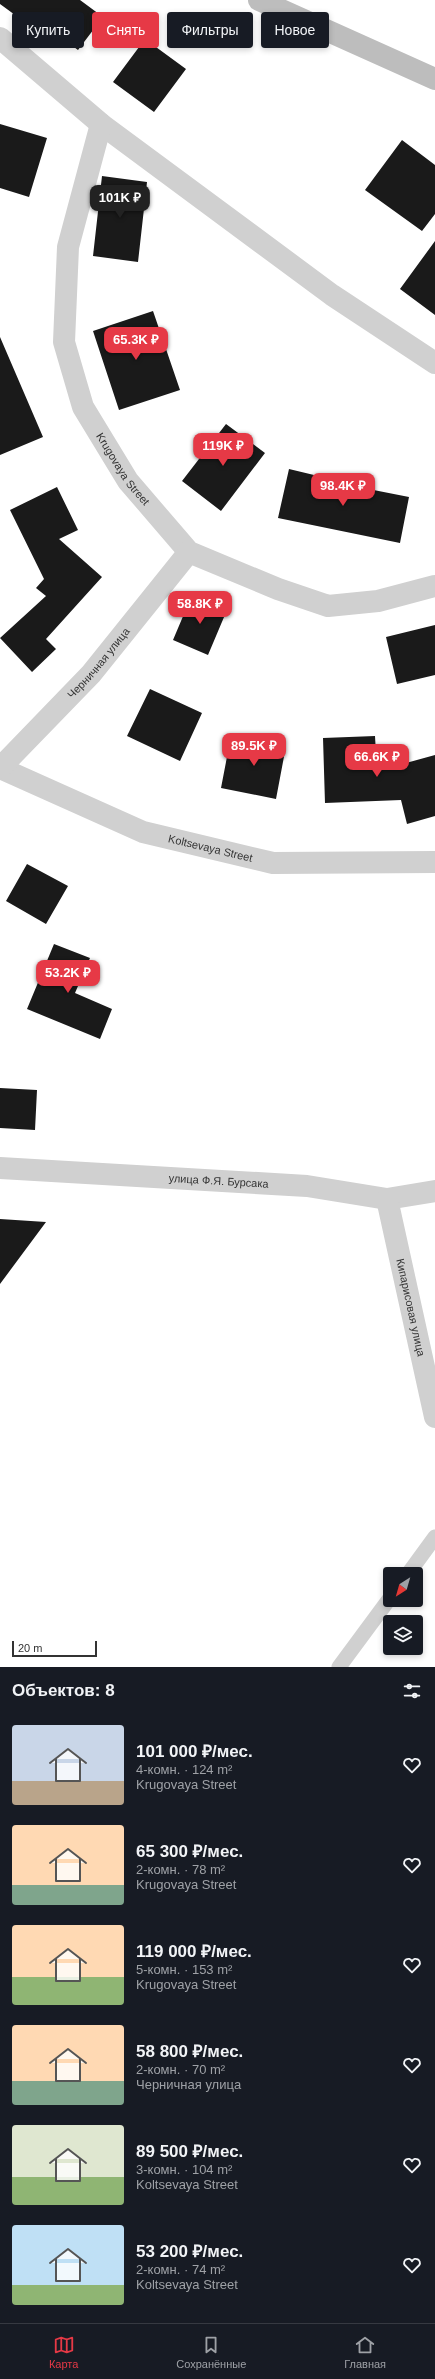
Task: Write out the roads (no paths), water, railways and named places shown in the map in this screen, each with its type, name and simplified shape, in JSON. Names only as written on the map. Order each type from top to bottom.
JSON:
[{"type":"main road","points":[[259,0],[435,79]]},
{"type":"street","points":[[0,38],[101,124],[332,295],[435,363]]},
{"type":"street","name":"Krugovaya Street","points":[[101,124],[68,247],[64,342],[83,407],[128,481],[189,552],[278,589],[328,606],[378,601],[435,586]]},
{"type":"street","name":"Черничная улица","points":[[0,768],[91,674],[189,552]]},
{"type":"street","name":"Koltsevaya Street","points":[[0,768],[142,832],[273,863],[435,862]]},
{"type":"street","name":"улица Ф.Я. Бурсака","points":[[0,1168],[308,1186],[387,1199],[435,1191]]},
{"type":"street","name":"Кипарисовая улица","points":[[387,1199],[435,1417]]},
{"type":"lane","points":[[413,1567],[435,1537]]},
{"type":"lane","points":[[339,1667],[383,1607]]}]
